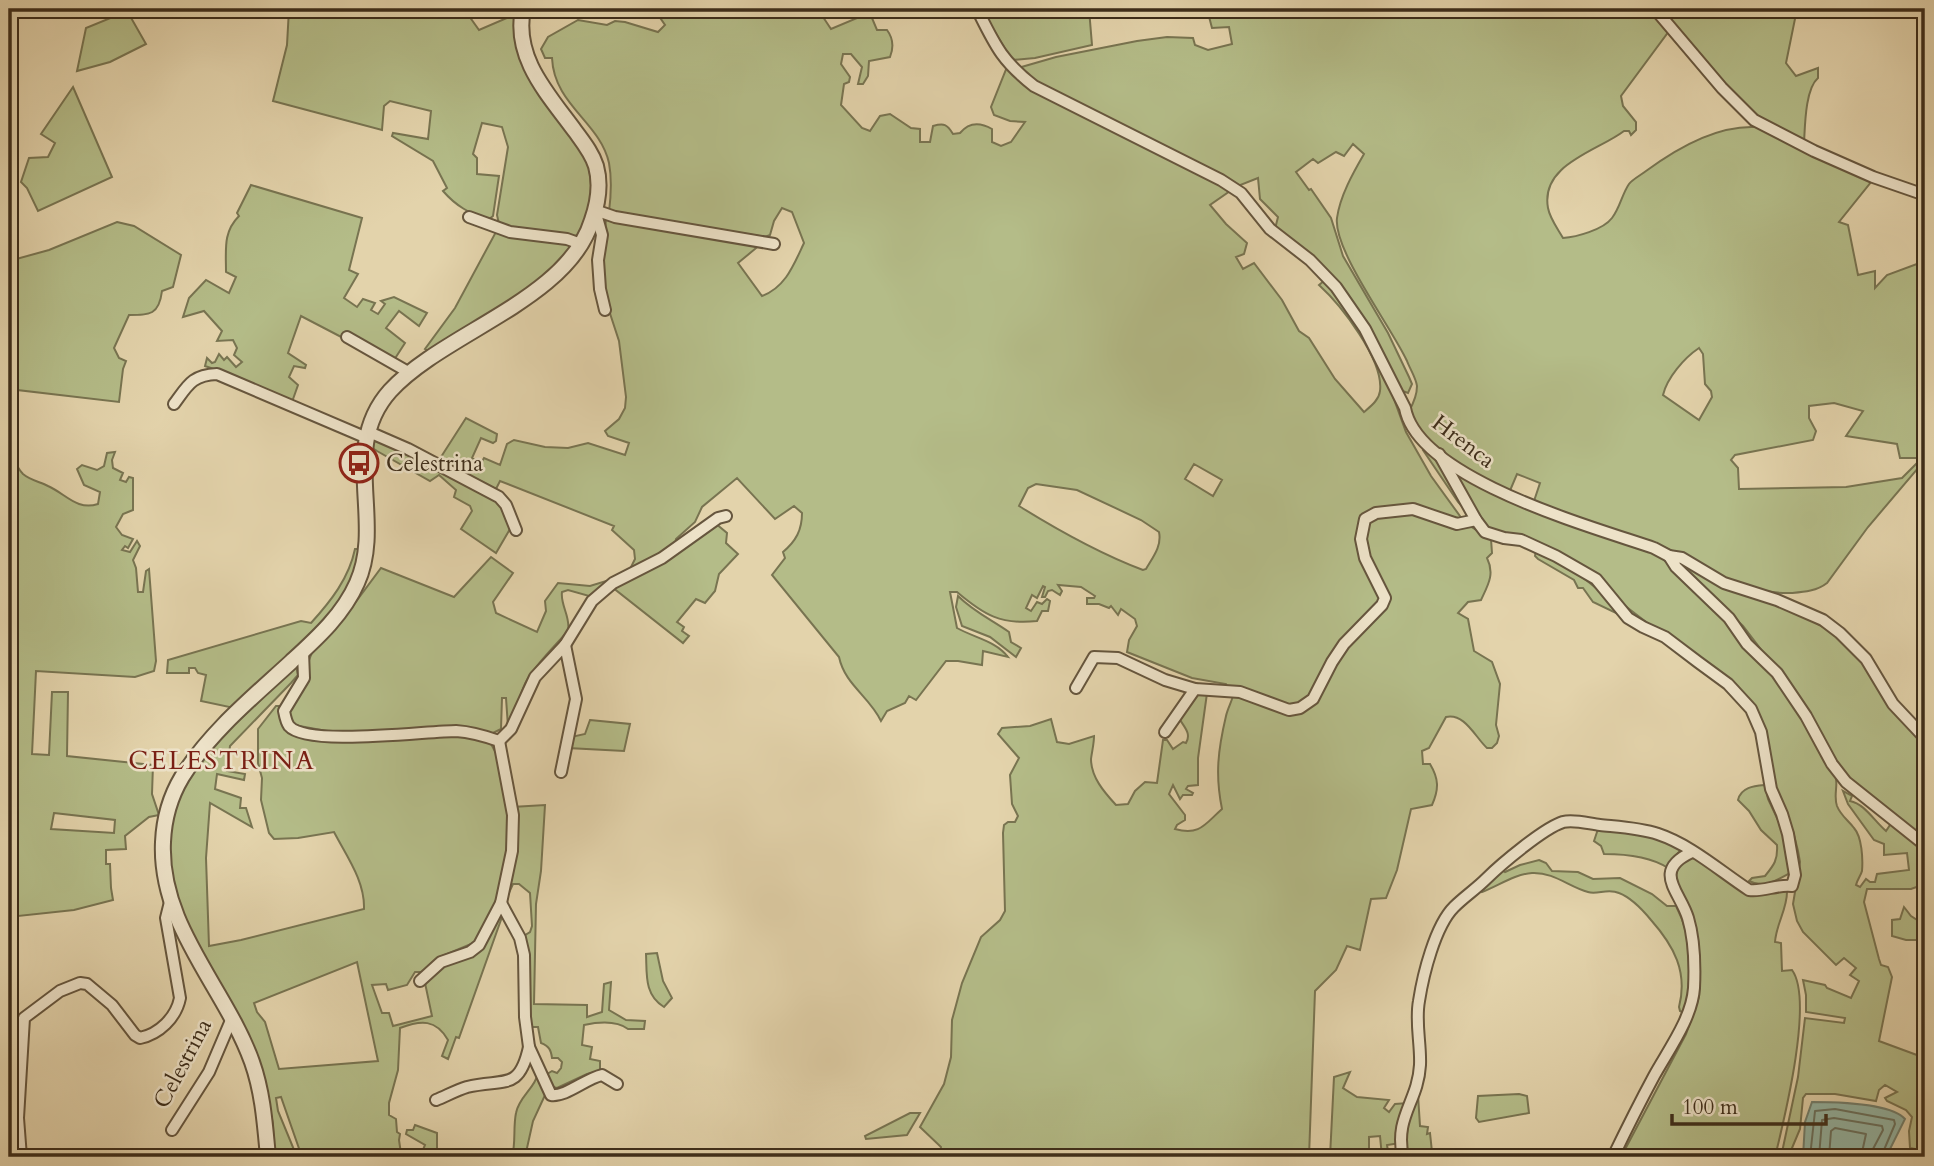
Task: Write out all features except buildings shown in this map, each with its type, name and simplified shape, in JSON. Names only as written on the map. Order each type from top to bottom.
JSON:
[{"type":"street","name":"Celestrina","points":[[268,1157],[258,1084],[252,1062],[232,1018],[192,948],[170,902],[162,859],[167,811],[181,778],[214,735],[303,652],[349,599],[364,565],[368,530],[363,459],[368,435],[384,399],[410,373],[548,281],[563,268],[582,244],[595,211],[598,180],[593,158],[534,75],[520,33],[523,9]]},
{"type":"street","name":"Hrenca","points":[[977,9],[999,53],[1034,86],[1221,180],[1241,193],[1270,229],[1310,260],[1336,287],[1365,329],[1405,408],[1407,420],[1416,434],[1439,454],[1502,495],[1654,548],[1669,556],[1682,558],[1724,583],[1777,600],[1823,620],[1866,659],[1893,704],[1925,738]]},
{"type":"street","points":[[1655,9],[1722,88],[1754,121],[1873,177],[1925,195]]},
{"type":"street","name":"Celestrina","points":[[595,211],[602,235],[598,261],[605,310]]},
{"type":"street","points":[[595,211],[615,217],[774,244]]},
{"type":"street","points":[[469,217],[510,232],[567,239],[582,244]]},
{"type":"street","points":[[346,337],[410,373]]},
{"type":"street","points":[[174,404],[190,383],[201,375],[217,374],[408,449],[499,496],[506,505],[516,530]]},
{"type":"street","points":[[1403,1157],[1400,1129],[1418,1084],[1418,1005],[1437,940],[1452,908],[1536,838],[1564,822],[1649,831],[1671,839],[1749,890],[1756,891],[1781,884],[1792,886],[1795,875],[1788,834],[1771,789],[1761,732],[1751,709],[1728,684],[1665,637],[1628,618],[1596,579],[1521,540],[1504,538],[1485,531],[1439,454]]},
{"type":"street","points":[[1076,688],[1094,657],[1118,658],[1165,680],[1195,689],[1240,692],[1289,710],[1300,708],[1312,699],[1344,644],[1382,605],[1385,598],[1365,558],[1361,539],[1365,519],[1376,513],[1413,509],[1457,524],[1476,520]]},
{"type":"street","points":[[499,741],[511,729],[535,677],[565,645],[592,601],[613,583],[662,558],[718,518],[726,516]]},
{"type":"street","points":[[1669,556],[1676,568],[1729,618],[1747,644],[1777,673],[1806,716],[1832,764],[1846,782],[1925,845]]},
{"type":"street","points":[[561,772],[576,699],[565,645]]},
{"type":"street","points":[[303,652],[303,678],[284,711],[290,727],[296,731],[335,737],[457,731],[483,735],[499,741]]},
{"type":"street","points":[[1165,732],[1195,689]]},
{"type":"street","points":[[420,981],[441,962],[479,945],[501,903],[512,850],[513,815],[499,741]]},
{"type":"street","points":[[1613,1157],[1686,1018],[1694,990],[1689,920],[1672,886],[1670,876],[1674,864],[1692,852]]},
{"type":"street","name":"Celestrina","points":[[21,1157],[18,1118],[24,1018],[60,991],[80,983],[93,988],[112,1004],[135,1035],[140,1038],[153,1034],[170,1020],[180,998],[166,918],[170,902]]},
{"type":"street","points":[[501,903],[520,938],[524,955],[525,1017],[529,1047],[551,1095],[558,1096],[588,1079],[601,1075],[617,1084]]},
{"type":"street","name":"Celestrina","points":[[172,1130],[209,1072],[232,1018]]},
{"type":"street","points":[[436,1100],[467,1087],[514,1079],[521,1072],[529,1047]]},
{"type":"green space","points":[[126,9],[146,44],[110,62],[77,71],[86,28],[118,15],[117,11]]},
{"type":"green space","points":[[289,9],[464,9],[479,30],[516,14],[516,42],[522,61],[577,141],[590,174],[588,212],[579,235],[522,232],[499,224],[497,215],[508,147],[502,127],[482,123],[473,154],[477,158],[477,174],[499,176],[493,216],[488,220],[453,201],[443,191],[447,188],[433,161],[392,136],[393,133],[428,139],[431,111],[390,101],[384,106],[382,130],[273,101],[287,45]]},
{"type":"green space","points":[[654,9],[822,9],[823,17],[831,29],[864,15],[872,18],[877,30],[887,30],[892,46],[890,57],[869,61],[868,76],[863,84],[858,84],[862,67],[851,54],[843,54],[841,64],[850,77],[849,82],[844,84],[841,105],[862,128],[870,131],[880,116],[890,114],[911,128],[920,129],[920,142],[930,142],[933,126],[945,125],[953,134],[975,124],[992,129],[992,142],[1001,146],[1011,142],[1025,122],[1010,121],[994,115],[991,107],[1007,67],[1224,187],[1230,191],[1210,205],[1247,243],[1244,254],[1236,257],[1243,269],[1254,263],[1282,300],[1299,331],[1309,338],[1335,379],[1364,412],[1374,403],[1380,391],[1375,364],[1349,319],[1319,285],[1325,280],[1366,338],[1387,380],[1406,432],[1431,476],[1465,523],[1491,539],[1492,553],[1487,558],[1490,579],[1486,589],[1481,600],[1468,602],[1458,613],[1468,619],[1474,651],[1492,662],[1500,684],[1497,743],[1492,748],[1487,748],[1464,722],[1446,717],[1429,748],[1422,751],[1423,764],[1430,764],[1436,779],[1437,789],[1432,805],[1411,809],[1397,870],[1386,898],[1371,899],[1360,950],[1347,946],[1336,970],[1315,991],[1309,1157],[938,1157],[941,1147],[920,1127],[944,1084],[951,1057],[952,1020],[962,983],[981,937],[1000,920],[1005,911],[1003,833],[1004,825],[1015,822],[1018,816],[1012,804],[1010,775],[1019,758],[998,734],[1002,728],[1030,726],[1051,719],[1057,742],[1069,744],[1094,736],[1091,759],[1096,778],[1116,805],[1128,804],[1135,791],[1145,782],[1157,783],[1163,740],[1167,740],[1173,749],[1183,742],[1186,743],[1187,733],[1179,718],[1192,690],[1208,686],[1198,758],[1198,785],[1188,786],[1186,789],[1193,793],[1192,795],[1183,795],[1180,799],[1173,785],[1169,794],[1185,815],[1185,820],[1175,829],[1196,830],[1222,809],[1218,774],[1219,751],[1234,691],[1227,688],[1226,684],[1192,678],[1127,652],[1129,640],[1137,626],[1135,619],[1121,609],[1118,615],[1111,606],[1109,608],[1099,604],[1087,604],[1087,598],[1095,596],[1081,587],[1058,585],[1062,591],[1060,595],[1052,590],[1042,597],[1043,586],[1037,598],[1032,595],[1026,608],[1031,611],[1037,602],[1042,604],[1047,599],[1050,601],[1048,611],[1042,611],[1037,621],[1024,622],[994,617],[957,592],[950,592],[957,628],[991,643],[1008,657],[983,651],[982,665],[946,661],[916,700],[909,696],[905,703],[887,711],[881,721],[846,675],[839,657],[772,575],[785,558],[783,552],[795,539],[801,525],[802,513],[794,506],[775,519],[737,478],[702,507],[695,522],[676,539],[675,546],[633,572],[631,567],[635,559],[634,550],[612,530],[614,526],[500,481],[496,489],[439,460],[466,418],[497,434],[493,443],[481,438],[472,458],[481,463],[484,458],[500,465],[507,444],[514,440],[545,447],[568,448],[588,443],[625,455],[629,443],[608,436],[605,431],[619,419],[625,408],[626,397],[619,341],[603,292],[601,276],[606,219],[761,244],[738,263],[762,296],[777,287],[793,267],[804,243],[792,212],[782,208],[770,235],[765,237],[609,212],[611,175],[604,149],[560,88],[552,58],[545,58],[541,49],[548,37],[578,20],[607,25],[615,21],[625,22],[658,32],[665,25]],"holes":[[[1194,464],[1222,480],[1213,496],[1185,479]],[[1036,484],[1077,490],[1141,520],[1159,532],[1158,547],[1146,569],[1096,549],[1019,506],[1028,488]]]},
{"type":"green space","points":[[981,9],[1089,9],[1092,45],[1035,58],[1012,60]]},
{"type":"green space","points":[[1207,9],[1651,9],[1669,31],[1621,96],[1623,106],[1636,122],[1636,130],[1631,135],[1629,131],[1624,131],[1573,160],[1553,180],[1548,193],[1550,216],[1563,238],[1582,234],[1608,222],[1615,214],[1629,184],[1671,154],[1712,134],[1741,127],[1756,127],[1871,182],[1839,222],[1848,225],[1858,275],[1875,271],[1875,288],[1887,275],[1925,261],[1925,460],[1868,527],[1827,583],[1806,592],[1792,593],[1753,588],[1719,575],[1651,542],[1533,504],[1540,483],[1517,474],[1509,493],[1451,459],[1422,434],[1409,411],[1416,393],[1415,380],[1400,347],[1353,269],[1338,232],[1337,218],[1341,201],[1364,154],[1353,144],[1344,156],[1336,152],[1318,163],[1313,159],[1296,172],[1331,218],[1343,256],[1388,333],[1409,377],[1412,384],[1408,393],[1400,390],[1386,358],[1363,320],[1275,229],[1278,217],[1260,199],[1258,178],[1238,186],[1049,90],[1018,68],[1056,57],[1167,37],[1193,38],[1195,45],[1208,50],[1232,44],[1229,27],[1212,28]],"holes":[[[1699,348],[1703,354],[1705,384],[1712,397],[1699,420],[1663,395],[1677,369]],[[1834,403],[1863,411],[1846,436],[1897,444],[1900,458],[1918,458],[1918,462],[1902,478],[1846,487],[1739,489],[1738,468],[1731,460],[1735,455],[1813,440],[1816,431],[1809,418],[1809,406]]]},
{"type":"green space","points":[[1660,9],[1797,9],[1786,63],[1796,76],[1818,68],[1818,78],[1808,99],[1804,143],[1764,120],[1739,100]]},
{"type":"green space","points":[[73,87],[112,177],[38,211],[27,188],[21,182],[29,158],[48,157],[55,143],[41,134]]},
{"type":"green space","points":[[251,185],[362,218],[349,270],[358,274],[344,298],[357,307],[363,299],[375,303],[371,310],[378,314],[385,304],[381,301],[394,297],[427,313],[419,326],[399,311],[386,328],[405,343],[394,360],[301,316],[288,353],[306,365],[305,368],[294,366],[289,377],[298,385],[292,402],[240,378],[205,366],[207,358],[212,363],[215,362],[219,354],[224,360],[227,357],[236,367],[242,362],[234,355],[237,348],[233,340],[217,341],[222,331],[204,311],[183,317],[189,298],[206,280],[229,293],[236,277],[226,272],[228,235]]},
{"type":"green space","points":[[117,222],[134,226],[181,255],[173,287],[162,291],[159,305],[152,312],[129,315],[114,348],[119,358],[126,361],[119,402],[9,389],[9,261],[49,250]]},
{"type":"green space","points":[[497,230],[570,243],[572,247],[523,292],[430,352],[425,349],[455,308]]},
{"type":"green space","points":[[374,438],[491,494],[510,518],[510,529],[496,553],[461,529],[472,511],[470,506],[454,497],[456,490],[439,475],[430,481],[377,451],[371,447]]},
{"type":"green space","points":[[1426,447],[1503,498],[1648,549],[1660,556],[1705,598],[1788,693],[1835,774],[1837,806],[1857,832],[1860,842],[1862,871],[1856,885],[1860,887],[1866,879],[1875,882],[1877,874],[1909,870],[1907,853],[1884,855],[1884,844],[1874,840],[1848,804],[1843,791],[1852,796],[1850,801],[1865,809],[1886,831],[1892,822],[1925,848],[1925,884],[1911,889],[1867,889],[1864,902],[1881,965],[1888,967],[1892,977],[1879,1041],[1925,1058],[1925,1151],[1910,1148],[1912,1117],[1906,1110],[1887,1101],[1885,1098],[1897,1092],[1885,1085],[1879,1090],[1876,1101],[1835,1094],[1806,1094],[1803,1098],[1800,1129],[1792,1148],[1795,1157],[1781,1157],[1798,1077],[1805,1018],[1844,1023],[1845,1018],[1806,1012],[1803,980],[1825,985],[1851,998],[1859,981],[1850,975],[1856,968],[1844,958],[1836,965],[1803,932],[1797,921],[1793,904],[1800,862],[1798,851],[1793,831],[1779,802],[1755,713],[1624,605],[1594,575],[1517,537],[1479,525],[1458,502],[1423,450]]},
{"type":"green space","points":[[9,450],[23,474],[72,501],[91,506],[98,504],[100,492],[84,485],[77,469],[82,465],[97,470],[104,466],[107,453],[115,452],[113,468],[123,473],[120,480],[126,482],[129,477],[133,478],[133,510],[123,514],[116,527],[122,535],[133,539],[128,548],[125,546],[122,550],[130,552],[137,541],[140,546],[133,560],[138,592],[143,592],[146,571],[149,569],[156,661],[154,671],[135,677],[36,671],[32,754],[49,755],[52,692],[68,692],[67,756],[153,765],[152,794],[159,815],[149,817],[125,836],[126,849],[106,850],[113,900],[74,910],[9,917]],"holes":[[[54,813],[115,820],[114,833],[51,829]]]},
{"type":"green space","points":[[715,523],[727,533],[726,543],[738,554],[719,574],[715,591],[705,603],[696,599],[677,622],[689,636],[683,643],[612,587]]},
{"type":"green space","points":[[355,549],[361,549],[352,576],[331,613],[299,648],[234,708],[201,701],[206,675],[198,673],[195,668],[189,668],[189,673],[167,673],[168,660],[301,621],[311,623],[338,589]]},
{"type":"green space","points":[[1536,550],[1592,585],[1611,603],[1618,614],[1593,602],[1583,588],[1578,588],[1574,580],[1538,559],[1535,556]]},
{"type":"green space","points":[[491,557],[513,573],[493,602],[496,613],[537,632],[546,611],[545,601],[558,583],[590,586],[606,581],[610,583],[589,596],[568,590],[562,592],[568,631],[527,680],[508,727],[506,698],[502,698],[501,729],[491,734],[332,732],[294,725],[287,717],[313,650],[343,619],[381,568],[454,597]]},
{"type":"green space","points":[[1682,564],[1802,615],[1833,633],[1864,663],[1886,700],[1925,746],[1925,842],[1846,779],[1792,690],[1743,626],[1679,567]]},
{"type":"green space","points":[[958,596],[1009,632],[1011,642],[1021,648],[1016,657],[990,637],[962,626],[956,607]]},
{"type":"green space","points":[[296,666],[298,675],[230,746],[227,771],[245,774],[244,780],[217,774],[215,789],[241,798],[240,808],[246,808],[252,827],[210,803],[206,858],[209,946],[364,909],[362,889],[334,832],[274,839],[269,833],[261,800],[258,729],[276,706],[279,706],[280,719],[286,725],[311,735],[468,735],[490,742],[497,755],[509,821],[506,858],[495,906],[477,941],[498,911],[506,916],[502,917],[459,1038],[456,1037],[448,1059],[442,1056],[448,1040],[438,1028],[421,1023],[400,1028],[398,1070],[389,1103],[389,1115],[396,1119],[401,1154],[409,1157],[302,1157],[281,1097],[276,1098],[278,1111],[297,1157],[274,1157],[273,1124],[264,1079],[182,915],[171,886],[168,846],[170,822],[185,782],[208,750]],"holes":[[[476,942],[470,950],[426,978],[432,1016],[393,1026],[389,1013],[382,1013],[372,985],[386,984],[388,990],[407,985],[415,972],[422,972],[437,958]],[[357,962],[378,1061],[279,1069],[265,1022],[254,1003]]]},
{"type":"green space","points":[[590,720],[630,724],[624,751],[568,748],[571,737],[585,734]]},
{"type":"green space","points":[[1765,785],[1768,799],[1786,837],[1790,873],[1770,883],[1760,884],[1749,881],[1765,876],[1776,858],[1777,845],[1761,830],[1738,800],[1745,790]]},
{"type":"green space","points":[[545,805],[536,904],[534,1004],[587,1005],[587,1017],[602,1012],[604,984],[611,982],[609,1010],[626,1020],[645,1021],[644,1029],[628,1029],[607,1022],[584,1025],[582,1045],[592,1047],[590,1059],[600,1061],[600,1071],[557,1088],[544,1076],[552,1071],[557,1073],[562,1062],[558,1058],[552,1058],[549,1049],[541,1043],[538,1027],[531,1027],[522,937],[530,932],[532,926],[530,893],[519,884],[513,884],[508,895],[504,896],[512,807]]},
{"type":"green space","points":[[1599,826],[1643,830],[1682,849],[1668,868],[1637,857],[1604,854],[1601,846],[1594,841]]},
{"type":"green space","points":[[1689,857],[1699,860],[1736,884],[1787,890],[1775,942],[1781,943],[1782,971],[1792,970],[1798,985],[1799,1033],[1775,1157],[1621,1157],[1686,1034],[1699,997],[1696,939],[1675,883],[1678,865]]},
{"type":"green space","points":[[1539,860],[1546,863],[1552,871],[1578,872],[1593,879],[1620,878],[1652,894],[1667,906],[1676,906],[1687,933],[1691,959],[1684,1013],[1679,1007],[1682,982],[1677,960],[1648,916],[1628,898],[1615,892],[1588,892],[1540,873],[1519,876],[1482,892],[1480,890],[1500,869],[1505,872]]},
{"type":"green space","points":[[1904,907],[1911,916],[1925,925],[1925,940],[1906,940],[1892,936],[1892,920],[1900,919]]},
{"type":"green space","points":[[657,953],[663,981],[672,998],[664,1007],[653,996],[647,976],[646,954]]},
{"type":"green space","points":[[1350,1072],[1343,1088],[1357,1097],[1389,1100],[1384,1108],[1389,1112],[1395,1104],[1408,1103],[1400,1143],[1387,1145],[1389,1157],[1382,1157],[1380,1136],[1369,1137],[1369,1157],[1330,1157],[1334,1077]]},
{"type":"green space","points":[[538,1074],[546,1093],[533,1121],[525,1157],[512,1157],[518,1107]]},
{"type":"green space","points":[[1418,1095],[1420,1126],[1428,1127],[1432,1152],[1428,1153],[1431,1157],[1407,1156],[1408,1125]]},
{"type":"green space","points":[[1478,1096],[1527,1096],[1529,1113],[1479,1122],[1476,1118]]},
{"type":"green space","points":[[910,1113],[920,1113],[907,1135],[866,1139],[865,1136]]},
{"type":"green space","points":[[415,1125],[437,1133],[437,1157],[420,1157],[425,1145],[406,1134],[407,1130],[413,1130]]},
{"type":"water","points":[[1812,1102],[1875,1107],[1905,1119],[1886,1157],[1803,1157],[1805,1122]]},
{"type":"place","name":"Celestrina","points":[[359,463]]},
{"type":"district","name":"CELESTRINA","points":[[222,760]]}]
